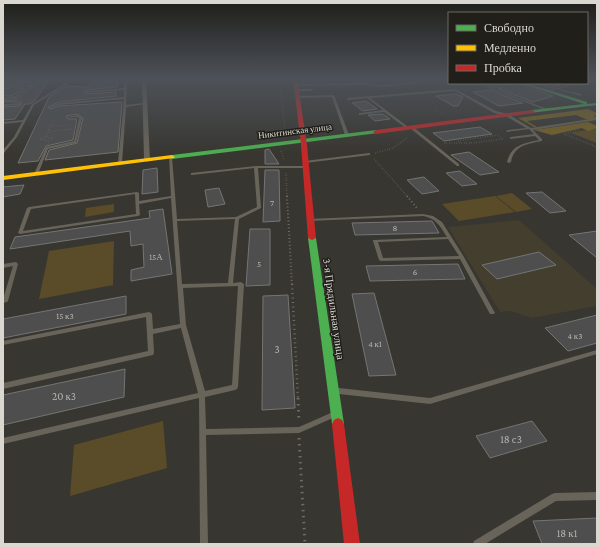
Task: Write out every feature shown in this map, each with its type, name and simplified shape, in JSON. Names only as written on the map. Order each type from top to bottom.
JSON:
[{"type":"street","points":[[144,104],[147,160]]},
{"type":"street","name":"3-я Прядильная улица","points":[[298,104],[303,140],[309,220],[337,413],[352,544]]},
{"type":"street","name":"Никитинская улица","points":[[3,178],[595,104]]},
{"type":"lane","points":[[3,105],[20,104]]},
{"type":"lane","points":[[3,152],[5,147],[15,137],[33,105],[35,104]]},
{"type":"lane","points":[[50,107],[61,104]]},
{"type":"lane","points":[[120,163],[124,106],[144,104]]},
{"type":"lane","points":[[336,104],[347,135]]},
{"type":"lane","points":[[375,104],[411,128],[458,165]]},
{"type":"lane","points":[[480,104],[495,112],[506,115],[530,128],[541,140],[516,147],[509,155],[509,162]]},
{"type":"lane","points":[[531,104],[548,110]]},
{"type":"lane","points":[[360,114],[385,111]]},
{"type":"lane","points":[[36,174],[47,148],[73,143],[80,117],[68,117]]},
{"type":"lane","points":[[506,132],[597,119]]},
{"type":"lane","points":[[3,123],[24,121]]},
{"type":"lane","points":[[511,138],[536,135]]},
{"type":"lane","points":[[192,174],[256,167],[286,168],[369,154]]},
{"type":"lane","points":[[170,157],[183,325],[202,394],[204,544]]},
{"type":"lane","points":[[175,220],[237,218],[259,208],[256,167]]},
{"type":"lane","points":[[137,193],[137,203],[138,215],[20,233],[29,208],[137,193]]},
{"type":"lane","points":[[137,203],[173,197]]},
{"type":"lane","points":[[309,220],[423,215],[432,217],[440,223],[462,257],[492,313]]},
{"type":"lane","points":[[230,284],[237,218]]},
{"type":"lane","points":[[449,238],[375,241],[381,260],[462,257]]},
{"type":"lane","points":[[3,266],[16,264],[5,301],[3,302]]},
{"type":"lane","points":[[3,441],[235,387],[241,284],[180,286]]},
{"type":"lane","points":[[3,343],[149,314],[151,353],[3,386]]},
{"type":"lane","points":[[150,332],[183,325]]},
{"type":"lane","points":[[334,391],[430,401],[597,352]]},
{"type":"lane","points":[[203,432],[299,430],[337,413]]},
{"type":"lane","points":[[478,544],[555,497],[597,496]]},
{"type":"path","points":[[282,104],[285,138]]},
{"type":"path","points":[[434,109],[446,116]]},
{"type":"path","points":[[46,137],[51,136],[53,138],[48,141],[41,140],[42,138],[46,137],[54,117],[52,116]]},
{"type":"path","points":[[50,126],[79,124]]},
{"type":"path","points":[[411,128],[393,148],[369,154],[423,215]]},
{"type":"path","points":[[48,132],[78,129]]},
{"type":"path","points":[[583,129],[564,134],[597,147]]},
{"type":"path","points":[[457,142],[506,132]]},
{"type":"path","points":[[443,143],[477,142],[503,139],[497,135]]},
{"type":"path","points":[[483,137],[489,141]]},
{"type":"path","points":[[472,138],[477,142]]},
{"type":"path","points":[[280,148],[286,168],[305,544]]},
{"type":"shaded area","points":[[588,109],[597,113],[597,115],[594,116],[597,118],[588,120],[576,115],[527,121],[537,127],[534,127],[518,118]]},
{"type":"shaded area","points":[[588,122],[597,126],[597,128],[588,131],[582,128],[552,135],[534,130]]},
{"type":"shaded area","points":[[597,128],[597,143],[571,133],[590,130]]},
{"type":"shaded area","points":[[512,193],[532,209],[516,212],[496,196]]},
{"type":"shaded area","points":[[495,196],[515,212],[459,221],[442,204]]},
{"type":"shaded area","points":[[114,204],[114,212],[85,217],[86,208]]},
{"type":"shaded area","points":[[519,220],[597,289],[597,306],[532,318],[510,311],[500,312],[448,227]]},
{"type":"shaded area","points":[[114,241],[113,285],[39,299],[49,251]]},
{"type":"shaded area","points":[[163,421],[167,468],[70,496],[74,445]]},
{"type":"building","points":[[22,104],[31,104],[25,104],[15,119],[3,120],[3,107],[20,106]]},
{"type":"building","points":[[46,104],[56,104],[48,107],[50,109],[59,106],[122,104],[118,152],[45,160],[49,150],[77,143],[83,118],[77,114],[66,116],[68,119],[77,119],[73,140],[46,146],[38,161],[18,163]]},
{"type":"building","points":[[353,104],[369,104],[377,109],[363,111]]},
{"type":"building","points":[[449,104],[459,104],[458,106],[453,106]]},
{"type":"building","points":[[494,104],[519,104],[499,106]]},
{"type":"building","points":[[383,114],[390,119],[375,121],[368,115]]},
{"type":"building","points":[[480,127],[492,134],[444,141],[433,133]]},
{"type":"building","points":[[269,149],[279,164],[265,164],[265,150]]},
{"type":"building","points":[[469,152],[499,172],[480,175],[451,155]]},
{"type":"building","points":[[157,168],[158,192],[142,194],[143,170]]},
{"type":"building","points":[[265,170],[279,170],[280,221],[263,222]]},
{"type":"building","points":[[460,171],[477,184],[462,186],[446,173]]},
{"type":"building","points":[[424,177],[439,191],[422,194],[407,180]]},
{"type":"building","points":[[24,185],[20,194],[3,197],[3,187]]},
{"type":"building","points":[[219,188],[225,204],[208,207],[205,190]]},
{"type":"building","points":[[542,192],[566,211],[550,213],[526,193]]},
{"type":"building","points":[[163,209],[172,274],[131,281],[131,270],[144,267],[143,244],[131,246],[130,231],[10,249],[15,237],[150,218],[149,211]]},
{"type":"building","points":[[432,221],[439,233],[355,235],[352,223]]},
{"type":"building","points":[[250,229],[270,229],[270,285],[246,286]]},
{"type":"building","points":[[597,231],[597,258],[569,235]]},
{"type":"building","points":[[539,252],[556,265],[497,279],[482,265]]},
{"type":"building","points":[[458,264],[465,279],[370,281],[366,266]]},
{"type":"building","points":[[374,293],[396,375],[369,376],[352,294]]},
{"type":"building","points":[[288,295],[295,408],[262,410],[263,296]]},
{"type":"building","points":[[126,296],[126,314],[3,338],[3,319]]},
{"type":"building","points":[[597,315],[597,343],[568,351],[545,328]]},
{"type":"building","points":[[125,369],[124,397],[3,425],[3,395]]},
{"type":"building","points":[[532,421],[547,441],[490,458],[476,436]]},
{"type":"building","points":[[597,518],[597,544],[542,544],[533,521]]},
{"type":"traffic: fast","points":[[532,112],[597,104]]},
{"type":"traffic: fast","points":[[172,157],[376,132]]},
{"type":"traffic: fast","points":[[312,238],[338,424]]},
{"type":"traffic: slow","points":[[3,178],[172,157]]},
{"type":"traffic: jam","points":[[298,104],[304,145],[312,238]]},
{"type":"traffic: jam","points":[[376,132],[532,112]]},
{"type":"traffic: jam","points":[[338,424],[352,544]]}]
